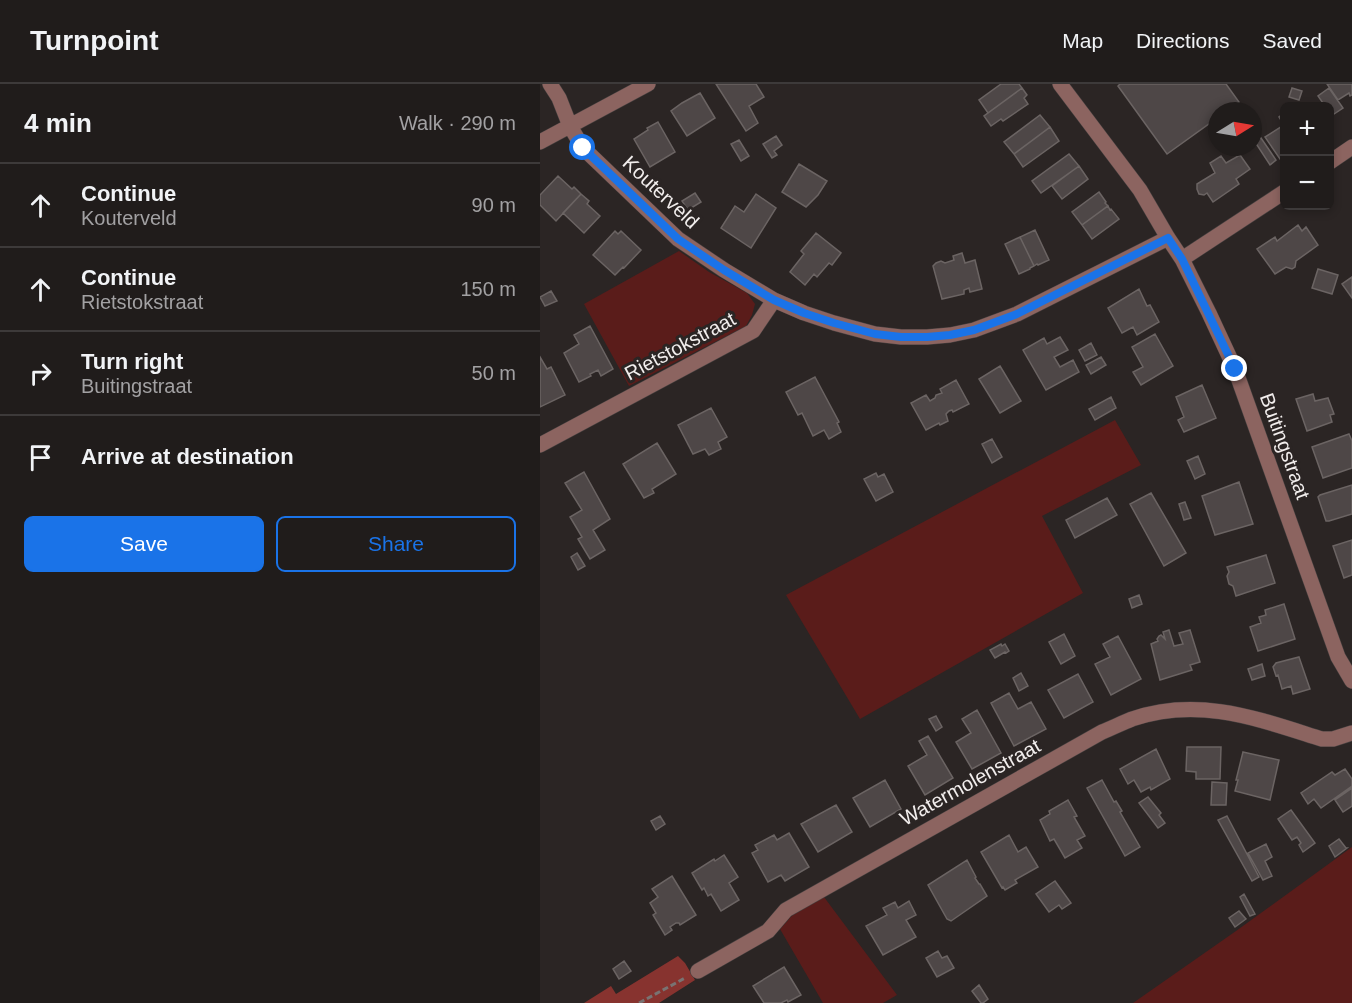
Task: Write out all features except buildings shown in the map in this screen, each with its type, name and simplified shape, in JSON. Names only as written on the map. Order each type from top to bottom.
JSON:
[{"type":"street","name":"Kouterveld","points":[[550,84],[583,148],[678,239],[774,300]]},
{"type":"street","points":[[540,142],[648,84]]},
{"type":"street","name":"Buitingstraat","points":[[1060,84],[1140,190],[1182,259],[1235,369],[1338,657],[1352,681]]},
{"type":"street","points":[[1334,159],[1352,147]]},
{"type":"street","points":[[1182,259],[1280,195]]},
{"type":"street","points":[[774,300],[804,313],[875,334],[910,337],[950,335],[974,330],[1017,314],[1168,238]]},
{"type":"street","name":"Rietstokstraat","points":[[540,445],[753,331],[774,300]]},
{"type":"street","name":"Watermolenstraat","points":[[698,971],[768,932],[786,910],[1102,732],[1133,719],[1188,709],[1215,710],[1246,716],[1322,739],[1334,739],[1352,733]]},
{"type":"path","points":[[639,1003],[698,971]]},
{"type":"shaded area","points":[[679,251],[709,272],[747,293],[755,304],[752,315],[746,326],[629,386],[584,304]]},
{"type":"shaded area","points":[[1115,420],[1141,465],[1042,516],[1083,593],[860,719],[786,595]]},
{"type":"shaded area","points":[[1352,847],[1352,1003],[1133,1003],[1236,931]]},
{"type":"shaded area","points":[[824,897],[897,995],[883,1003],[823,1003],[780,929],[796,911]]},
{"type":"shaded area","points":[[678,956],[695,980],[659,1003],[584,1003],[611,986],[616,994]]},
{"type":"route","points":[[583,148],[678,239],[724,270],[774,300],[804,313],[875,334],[927,337],[974,330],[1017,314],[1168,238],[1182,259],[1235,369]]}]
